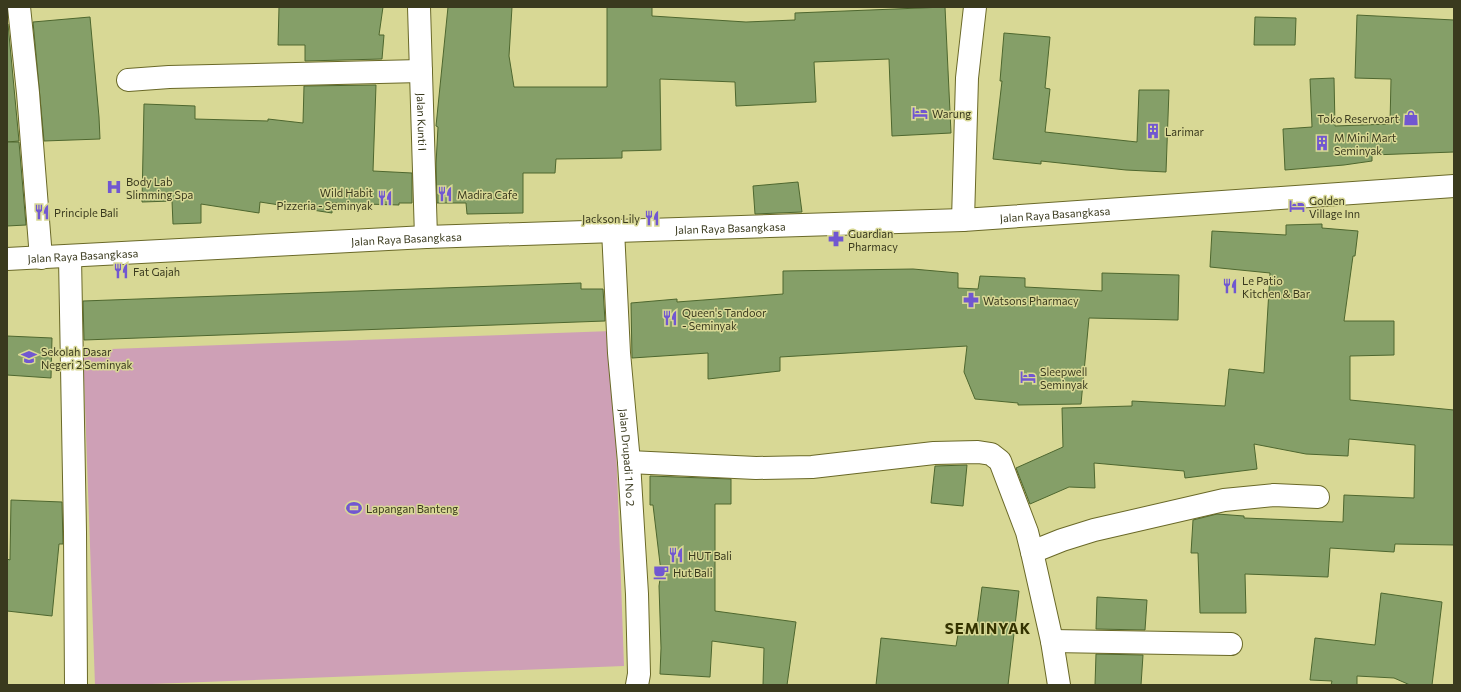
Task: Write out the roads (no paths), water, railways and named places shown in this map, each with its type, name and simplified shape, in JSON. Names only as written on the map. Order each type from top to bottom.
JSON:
[{"type":"street","points":[[19,7],[42,258]]},
{"type":"street","name":"Jalan Kunti I","points":[[419,7],[426,237]]},
{"type":"street","points":[[963,220],[967,78],[975,7]]},
{"type":"street","points":[[128,80],[169,77],[421,72]]},
{"type":"street","name":"Jalan Raya Basangkasa","points":[[7,259],[70,257],[426,237],[963,220],[1454,186]]},
{"type":"street","name":"Jalan Drupadi 1 No 2","points":[[613,230],[620,354],[630,462],[637,594],[639,674],[637,685]]},
{"type":"street","points":[[70,257],[75,516],[76,685]]},
{"type":"street","points":[[630,462],[756,468],[805,467],[934,453],[978,452],[991,454],[1000,461],[1027,532],[1052,641],[1059,685]]},
{"type":"street","points":[[1032,552],[1062,540],[1094,530],[1224,500],[1274,495],[1318,497]]},
{"type":"street","points":[[1052,641],[1231,644]]},
{"type":"place","name":"Warung","points":[[920,113]]},
{"type":"place","name":"Toko Reservoart","points":[[1411,118]]},
{"type":"place","name":"Larimar","points":[[1153,131]]},
{"type":"place","name":"M Mini Mart Seminyak","points":[[1322,143]]},
{"type":"place","name":"Body Lab Slimming Spa","points":[[114,187]]},
{"type":"place","name":"Madira Cafe","points":[[445,194]]},
{"type":"place","name":"Wild Habit Pizzeria - Seminyak","points":[[385,198]]},
{"type":"place","name":"Golden Village Inn","points":[[1297,206]]},
{"type":"place","name":"Principle Bali","points":[[42,212]]},
{"type":"place","name":"Jackson Lily","points":[[652,218]]},
{"type":"place","name":"Guardian Pharmacy","points":[[836,239]]},
{"type":"place","name":"Fat Gajah","points":[[121,271]]},
{"type":"place","name":"Le Patio Kitchen & Bar","points":[[1230,286]]},
{"type":"place","name":"Watsons Pharmacy","points":[[971,300]]},
{"type":"place","name":"Queen's Tandoor - Seminyak","points":[[670,318]]},
{"type":"place","name":"Sekolah Dasar Negeri 2 Seminyak","points":[[29,357]]},
{"type":"place","name":"Sleepwell Seminyak","points":[[1028,377]]},
{"type":"place","name":"Lapangan Banteng","points":[[354,508]]},
{"type":"place","name":"HUT Bali","points":[[676,555]]},
{"type":"place","name":"Hut Bali","points":[[661,572]]},
{"type":"district","name":"SEMINYAK","points":[[988,628]]}]
